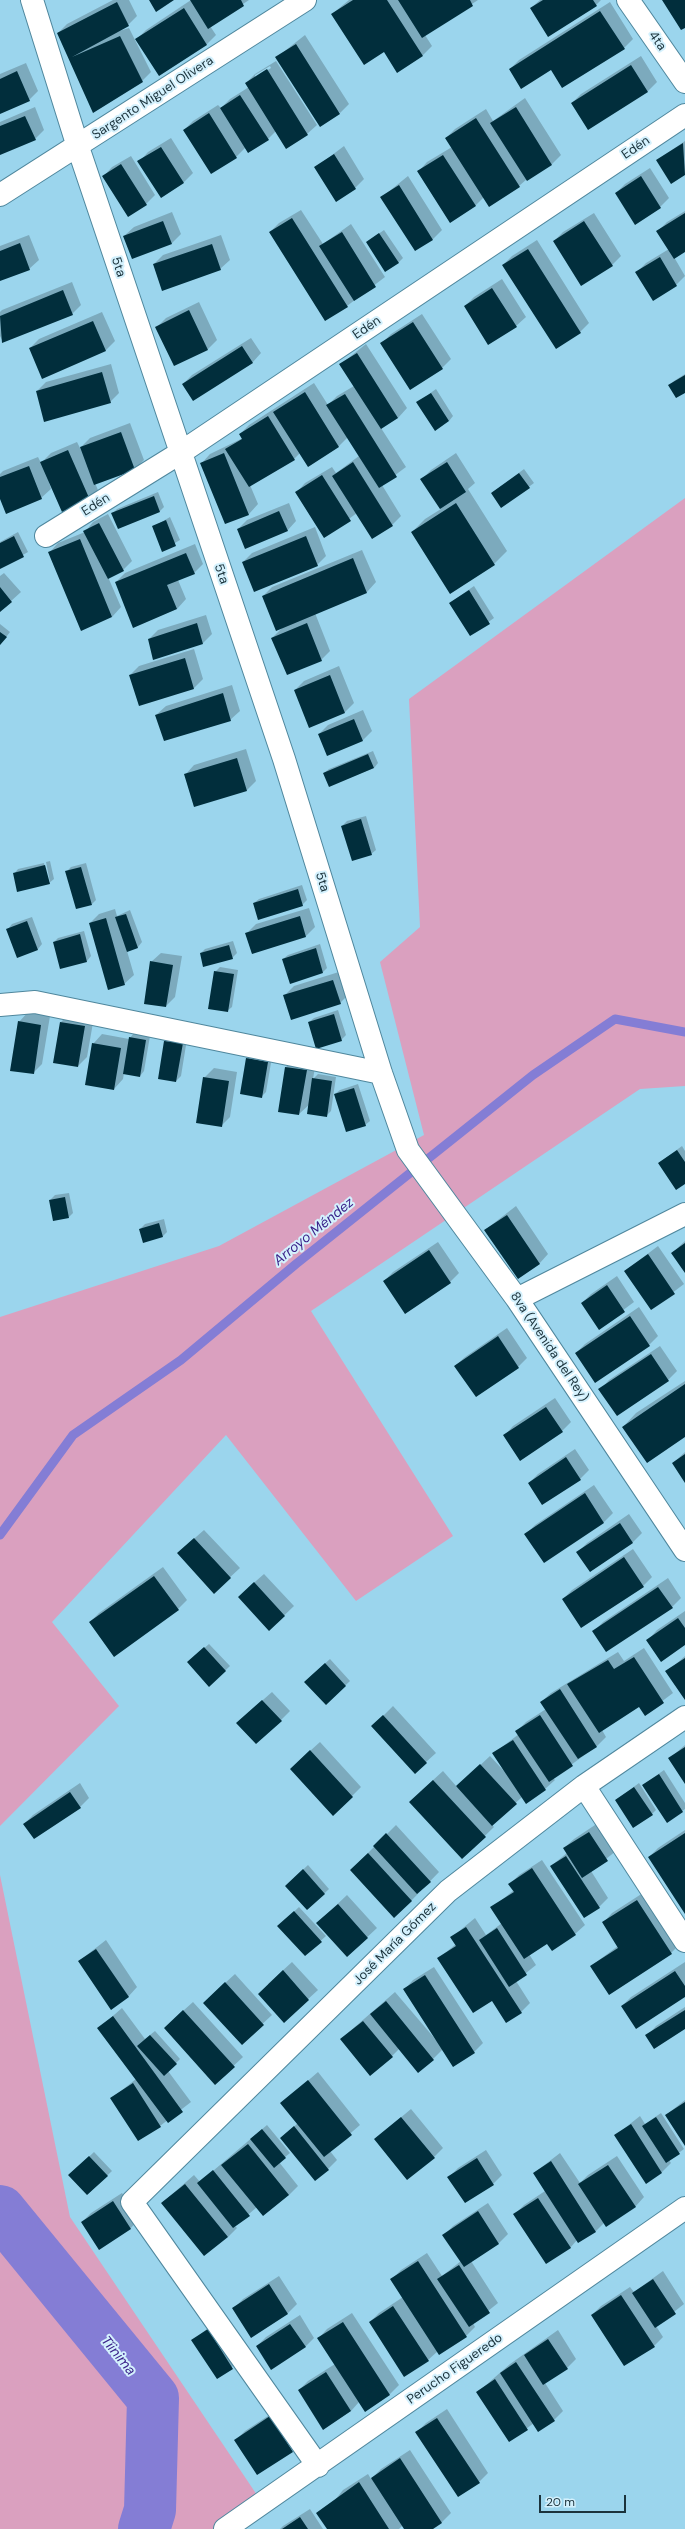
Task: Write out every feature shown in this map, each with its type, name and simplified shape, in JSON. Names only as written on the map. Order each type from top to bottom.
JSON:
[{"type":"street","name":"5ta","points":[[32,0],[78,147],[284,759],[381,1073],[408,1150]]},
{"type":"street","name":"Sargento Miguel Olivera","points":[[0,195],[78,147],[305,0]]},
{"type":"street","name":"4ta","points":[[628,0],[685,82]]},
{"type":"street","name":"Edén","points":[[46,536],[180,453],[685,115]]},
{"type":"street","points":[[0,1005],[34,1002],[381,1073]]},
{"type":"street","name":"8va (Avenida del Rey)","points":[[408,1150],[517,1299],[685,1550]]},
{"type":"street","points":[[517,1299],[685,1214]]},
{"type":"street","name":"José María Gómez","points":[[318,2466],[132,2202],[448,1891],[584,1786],[685,1717]]},
{"type":"street","points":[[584,1786],[685,1941]]},
{"type":"street","name":"Perucho Figueredo","points":[[225,2529],[318,2466],[685,2208]]},
{"type":"shaded area","points":[[685,498],[685,1086],[640,1089],[311,1311],[453,1536],[356,1601],[226,1435],[52,1622],[119,1706],[0,1826],[0,1317],[219,1246],[424,1135],[380,962],[420,927],[409,699]]},
{"type":"shaded area","points":[[0,1875],[70,2217],[257,2495],[236,2529],[0,2529]]},
{"type":"building","points":[[149,0],[174,0],[156,12]]},
{"type":"building","points":[[190,0],[241,0],[244,6],[208,29]]},
{"type":"building","points":[[353,0],[387,0],[423,56],[397,73],[384,52],[364,65],[331,14]]},
{"type":"building","points":[[398,0],[470,0],[473,6],[422,38]]},
{"type":"building","points":[[543,0],[593,0],[597,6],[548,37],[530,8]]},
{"type":"building","points":[[662,0],[685,0],[685,28],[681,30]]},
{"type":"building","points":[[117,2],[129,26],[72,57],[120,36],[143,82],[93,113],[57,33]]},
{"type":"building","points":[[184,8],[207,45],[159,76],[135,39]]},
{"type":"building","points":[[600,11],[625,49],[562,88],[551,70],[521,89],[509,69]]},
{"type":"building","points":[[296,44],[340,114],[320,127],[275,57]]},
{"type":"building","points":[[631,65],[648,92],[588,130],[571,103]]},
{"type":"building","points":[[267,69],[308,135],[286,149],[245,83]]},
{"type":"building","points":[[17,71],[30,101],[0,114],[0,79]]},
{"type":"building","points":[[240,95],[269,140],[248,153],[220,108]]},
{"type":"building","points":[[516,107],[552,165],[527,181],[490,123]]},
{"type":"building","points":[[209,113],[237,158],[211,174],[183,130]]},
{"type":"building","points":[[25,116],[36,140],[0,155],[0,126]]},
{"type":"building","points":[[476,118],[520,187],[489,207],[445,138]]},
{"type":"building","points":[[683,143],[685,175],[671,184],[656,160]]},
{"type":"building","points":[[161,147],[184,183],[161,198],[137,161]]},
{"type":"building","points":[[334,154],[356,189],[336,202],[314,167]]},
{"type":"building","points":[[443,155],[476,206],[450,223],[417,171]]},
{"type":"building","points":[[121,164],[147,205],[128,217],[102,176]]},
{"type":"building","points":[[641,176],[661,208],[635,225],[615,193]]},
{"type":"building","points":[[399,185],[433,240],[415,251],[380,197]]},
{"type":"building","points":[[685,213],[685,252],[674,259],[656,231]]},
{"type":"building","points":[[292,218],[348,307],[325,321],[269,232]]},
{"type":"building","points":[[163,221],[172,244],[132,259],[123,236]]},
{"type":"building","points":[[584,221],[613,266],[581,286],[553,241]]},
{"type":"building","points":[[342,232],[376,287],[354,301],[319,246]]},
{"type":"building","points":[[379,233],[399,263],[385,272],[366,242]]},
{"type":"building","points":[[20,243],[30,270],[0,281],[0,251]]},
{"type":"building","points":[[212,244],[221,270],[162,291],[153,264]]},
{"type":"building","points":[[528,249],[581,333],[556,349],[502,265]]},
{"type":"building","points":[[660,257],[677,286],[653,301],[635,272]]},
{"type":"building","points":[[492,288],[517,327],[488,345],[464,306]]},
{"type":"building","points":[[63,290],[73,315],[2,343],[0,316]]},
{"type":"building","points":[[189,310],[208,350],[174,366],[155,327]]},
{"type":"building","points":[[93,321],[106,351],[42,379],[29,348]]},
{"type":"building","points":[[413,322],[443,369],[410,390],[380,343]]},
{"type":"building","points":[[242,346],[253,363],[193,401],[182,384]]},
{"type":"building","points":[[357,353],[398,418],[381,429],[339,364]]},
{"type":"building","points":[[102,372],[111,403],[44,422],[36,391]]},
{"type":"building","points":[[685,375],[685,393],[676,398],[668,385]]},
{"type":"building","points":[[305,392],[339,447],[308,467],[273,412]]},
{"type":"building","points":[[431,393],[449,421],[435,431],[416,402]]},
{"type":"building","points":[[345,394],[397,477],[379,488],[326,405]]},
{"type":"building","points":[[268,416],[295,460],[249,487],[225,449],[242,439],[239,434]]},
{"type":"building","points":[[121,432],[135,470],[94,485],[80,447]]},
{"type":"building","points":[[68,450],[90,500],[62,512],[40,462]]},
{"type":"building","points":[[224,453],[249,515],[225,524],[200,463]]},
{"type":"building","points":[[353,462],[393,526],[372,539],[332,476]]},
{"type":"building","points":[[447,462],[466,492],[440,509],[420,479]]},
{"type":"building","points":[[29,466],[42,499],[6,514],[0,499],[0,477]]},
{"type":"building","points":[[519,473],[530,488],[501,508],[491,493]]},
{"type":"building","points":[[322,475],[351,521],[324,538],[295,492]]},
{"type":"building","points":[[154,496],[160,512],[118,529],[111,513]]},
{"type":"building","points":[[456,503],[495,565],[450,594],[411,532]]},
{"type":"building","points":[[279,511],[288,531],[245,549],[237,529]]},
{"type":"building","points":[[166,520],[176,546],[162,552],[152,526]]},
{"type":"building","points":[[99,523],[124,571],[108,579],[83,531]]},
{"type":"building","points":[[14,536],[24,557],[0,569],[0,543]]},
{"type":"building","points":[[306,536],[318,566],[254,592],[242,562]]},
{"type":"building","points":[[80,539],[112,617],[81,631],[48,552]]},
{"type":"building","points":[[186,553],[195,574],[167,585],[177,609],[133,628],[115,582]]},
{"type":"building","points":[[353,558],[367,593],[276,631],[262,596]]},
{"type":"building","points":[[0,587],[12,602],[0,612]]},
{"type":"building","points":[[469,590],[490,624],[470,636],[449,603]]},
{"type":"building","points":[[197,623],[203,644],[153,660],[148,639]]},
{"type":"building","points":[[307,623],[322,661],[287,675],[271,638]]},
{"type":"building","points":[[0,632],[7,637],[0,645]]},
{"type":"building","points":[[185,658],[194,689],[139,706],[129,675]]},
{"type":"building","points":[[330,675],[345,713],[309,728],[294,690]]},
{"type":"building","points":[[223,693],[231,721],[164,741],[155,715]]},
{"type":"building","points":[[354,719],[363,741],[327,756],[318,734]]},
{"type":"building","points":[[368,754],[374,768],[329,787],[323,773]]},
{"type":"building","points":[[237,758],[247,791],[194,807],[184,774]]},
{"type":"building","points":[[361,819],[372,855],[352,861],[341,826]]},
{"type":"building","points":[[45,865],[50,884],[17,892],[13,873]]},
{"type":"building","points":[[81,867],[92,905],[76,909],[65,871]]},
{"type":"building","points":[[298,889],[303,906],[258,920],[253,903]]},
{"type":"building","points":[[126,914],[138,948],[127,952],[115,917]]},
{"type":"building","points":[[300,916],[306,937],[252,954],[245,933]]},
{"type":"building","points":[[106,918],[125,985],[108,990],[89,923]]},
{"type":"building","points":[[27,921],[38,950],[17,958],[6,929]]},
{"type":"building","points":[[80,934],[87,962],[60,969],[53,942]]},
{"type":"building","points":[[229,945],[233,959],[203,967],[200,953]]},
{"type":"building","points":[[316,948],[323,973],[290,984],[282,959]]},
{"type":"building","points":[[150,961],[173,965],[166,1007],[144,1004]]},
{"type":"building","points":[[214,971],[234,974],[228,1012],[208,1009]]},
{"type":"building","points":[[333,980],[341,1004],[291,1020],[283,995]]},
{"type":"building","points":[[334,1014],[342,1041],[316,1049],[308,1022]]},
{"type":"building","points":[[18,1021],[41,1025],[34,1074],[10,1071]]},
{"type":"building","points":[[60,1022],[85,1026],[78,1067],[53,1063]]},
{"type":"building","points":[[129,1037],[146,1040],[140,1077],[123,1074]]},
{"type":"building","points":[[164,1041],[183,1043],[176,1082],[158,1079]]},
{"type":"building","points":[[92,1043],[121,1048],[114,1090],[85,1085]]},
{"type":"building","points":[[246,1058],[268,1062],[262,1098],[240,1094]]},
{"type":"building","points":[[285,1067],[307,1070],[299,1115],[278,1112]]},
{"type":"building","points":[[203,1077],[229,1081],[222,1127],[196,1123]]},
{"type":"building","points":[[312,1078],[332,1081],[327,1117],[307,1114]]},
{"type":"building","points":[[354,1088],[366,1126],[346,1132],[334,1094]]},
{"type":"building","points":[[677,1150],[685,1162],[685,1184],[676,1190],[658,1163]]},
{"type":"building","points":[[65,1197],[69,1218],[53,1221],[49,1200]]},
{"type":"building","points":[[507,1215],[540,1264],[518,1279],[484,1230]]},
{"type":"building","points":[[159,1223],[163,1237],[143,1243],[139,1229]]},
{"type":"building","points":[[685,1243],[685,1273],[671,1253]]},
{"type":"building","points":[[429,1250],[451,1283],[405,1314],[383,1281]]},
{"type":"building","points":[[648,1254],[675,1294],[651,1310],[624,1271]]},
{"type":"building","points":[[607,1285],[625,1312],[599,1330],[581,1303]]},
{"type":"building","points":[[630,1316],[650,1346],[595,1383],[575,1353]]},
{"type":"building","points":[[498,1336],[519,1368],[476,1397],[454,1366]]},
{"type":"building","points":[[651,1354],[669,1381],[617,1416],[598,1389]]},
{"type":"building","points":[[685,1384],[685,1437],[647,1463],[622,1427]]},
{"type":"building","points":[[546,1407],[563,1432],[520,1461],[503,1435]]},
{"type":"building","points":[[685,1454],[685,1483],[672,1463]]},
{"type":"building","points":[[566,1457],[581,1480],[542,1505],[528,1483]]},
{"type":"building","points":[[585,1493],[604,1523],[544,1563],[524,1534]]},
{"type":"building","points":[[620,1523],[633,1543],[590,1572],[576,1552]]},
{"type":"building","points":[[194,1538],[231,1578],[214,1594],[177,1553]]},
{"type":"building","points":[[624,1557],[644,1587],[581,1628],[562,1599]]},
{"type":"building","points":[[154,1576],[179,1610],[114,1657],[89,1622]]},
{"type":"building","points":[[254,1582],[285,1616],[269,1631],[238,1597]]},
{"type":"building","points":[[658,1587],[673,1608],[606,1652],[592,1631]]},
{"type":"building","points":[[678,1618],[685,1628],[685,1645],[661,1662],[646,1640]]},
{"type":"building","points":[[204,1647],[226,1671],[209,1687],[187,1662]]},
{"type":"building","points":[[634,1657],[664,1703],[645,1716],[639,1707],[599,1733],[567,1684],[608,1660],[614,1669]]},
{"type":"building","points":[[685,1658],[685,1700],[665,1671]]},
{"type":"building","points":[[325,1663],[346,1686],[326,1705],[304,1682]]},
{"type":"building","points":[[560,1689],[597,1747],[578,1759],[540,1702]]},
{"type":"building","points":[[262,1700],[282,1721],[256,1744],[236,1723]]},
{"type":"building","points":[[383,1715],[427,1763],[415,1774],[371,1726]]},
{"type":"building","points":[[540,1715],[573,1766],[549,1782],[515,1731]]},
{"type":"building","points":[[513,1740],[546,1790],[526,1804],[492,1753]]},
{"type":"building","points":[[685,1747],[685,1784],[668,1758]]},
{"type":"building","points":[[310,1750],[353,1797],[333,1816],[290,1769]]},
{"type":"building","points":[[480,1764],[517,1804],[492,1826],[456,1786]]},
{"type":"building","points":[[659,1774],[683,1812],[667,1823],[642,1785]]},
{"type":"building","points":[[433,1780],[486,1837],[462,1859],[409,1802]]},
{"type":"building","points":[[634,1787],[653,1815],[633,1828],[615,1800]]},
{"type":"building","points":[[70,1792],[81,1808],[34,1839],[23,1824]]},
{"type":"building","points":[[589,1832],[608,1861],[582,1878],[563,1848]]},
{"type":"building","points":[[386,1833],[431,1882],[417,1894],[373,1846]]},
{"type":"building","points":[[685,1833],[685,1914],[648,1857]]},
{"type":"building","points":[[368,1853],[412,1901],[394,1918],[350,1870]]},
{"type":"building","points":[[566,1856],[600,1908],[584,1918],[550,1866]]},
{"type":"building","points":[[532,1868],[576,1935],[552,1951],[547,1944],[524,1959],[490,1907],[514,1892],[508,1884]]},
{"type":"building","points":[[303,1869],[325,1894],[307,1910],[285,1886]]},
{"type":"building","points":[[637,1900],[672,1954],[609,1995],[590,1966],[618,1948],[602,1922]]},
{"type":"building","points":[[338,1904],[368,1938],[347,1957],[316,1923]]},
{"type":"building","points":[[294,1911],[322,1942],[305,1956],[277,1926]]},
{"type":"building","points":[[466,1927],[522,2013],[506,2023],[492,2001],[473,2013],[437,1958],[456,1946],[450,1937]]},
{"type":"building","points":[[497,1928],[527,1975],[509,1987],[479,1940]]},
{"type":"building","points":[[96,1949],[129,1997],[111,2010],[78,1961]]},
{"type":"building","points":[[283,1970],[309,2000],[284,2023],[258,1994]]},
{"type":"building","points":[[675,1971],[685,1986],[685,1997],[636,2029],[621,2006]]},
{"type":"building","points":[[425,1975],[475,2053],[453,2067],[403,1989]]},
{"type":"building","points":[[225,1982],[264,2025],[242,2045],[203,2003]]},
{"type":"building","points":[[386,2001],[434,2060],[418,2073],[370,2014]]},
{"type":"building","points":[[183,2010],[235,2067],[215,2085],[164,2028]]},
{"type":"building","points":[[685,2010],[685,2029],[654,2049],[645,2035]]},
{"type":"building","points":[[113,2016],[183,2112],[168,2123],[97,2028]]},
{"type":"building","points":[[363,2021],[393,2057],[370,2076],[340,2039]]},
{"type":"building","points":[[150,2035],[177,2064],[164,2076],[137,2046]]},
{"type":"building","points":[[308,2080],[352,2135],[324,2157],[280,2103]]},
{"type":"building","points":[[133,2083],[161,2127],[138,2141],[110,2098]]},
{"type":"building","points":[[685,2102],[685,2146],[665,2115]]},
{"type":"building","points":[[401,2117],[435,2158],[407,2180],[374,2139]]},
{"type":"building","points":[[656,2117],[680,2154],[666,2163],[642,2126]]},
{"type":"building","points":[[631,2124],[662,2173],[646,2184],[614,2135]]},
{"type":"building","points":[[294,2126],[329,2170],[315,2181],[280,2138]]},
{"type":"building","points":[[262,2129],[286,2158],[274,2168],[250,2139]]},
{"type":"building","points":[[248,2144],[289,2195],[263,2216],[221,2165]]},
{"type":"building","points":[[89,2156],[108,2176],[87,2195],[68,2175]]},
{"type":"building","points":[[477,2158],[494,2185],[465,2203],[447,2177]]},
{"type":"building","points":[[551,2161],[596,2232],[578,2243],[533,2173]]},
{"type":"building","points":[[608,2165],[636,2207],[606,2227],[578,2184]]},
{"type":"building","points":[[213,2170],[250,2216],[233,2228],[197,2183]]},
{"type":"building","points":[[185,2184],[228,2237],[204,2256],[161,2203]]},
{"type":"building","points":[[538,2198],[571,2248],[546,2264],[513,2214]]},
{"type":"building","points":[[113,2201],[131,2229],[99,2250],[81,2222]]},
{"type":"building","points":[[478,2211],[499,2244],[464,2267],[442,2235]]},
{"type":"building","points":[[418,2261],[467,2337],[439,2355],[390,2279]]},
{"type":"building","points":[[459,2265],[490,2313],[469,2327],[437,2279]]},
{"type":"building","points":[[653,2279],[676,2314],[655,2328],[632,2293]]},
{"type":"building","points":[[269,2284],[288,2314],[251,2338],[232,2308]]},
{"type":"building","points":[[621,2295],[655,2347],[624,2366],[591,2315]]},
{"type":"building","points":[[393,2306],[429,2361],[404,2377],[369,2322]]},
{"type":"building","points":[[343,2322],[390,2395],[365,2412],[317,2338]]},
{"type":"building","points":[[290,2324],[306,2347],[271,2370],[256,2346]]},
{"type":"building","points":[[208,2329],[233,2369],[217,2379],[191,2340]]},
{"type":"building","points":[[548,2339],[568,2369],[543,2385],[524,2355]]},
{"type":"building","points":[[516,2362],[555,2421],[538,2432],[500,2373]]},
{"type":"building","points":[[326,2372],[351,2411],[323,2430],[298,2390]]},
{"type":"building","points":[[495,2379],[528,2430],[509,2442],[476,2392]]},
{"type":"building","points":[[270,2416],[293,2452],[257,2475],[234,2440]]},
{"type":"building","points":[[437,2418],[480,2483],[458,2497],[415,2432]]},
{"type":"building","points":[[400,2458],[442,2523],[433,2529],[404,2529],[371,2478]]},
{"type":"building","points":[[359,2482],[389,2529],[327,2529],[316,2513]]},
{"type":"building","points":[[300,2517],[308,2529],[282,2529]]},
{"type":"waterway","name":"Arroyo Méndez","points":[[0,1535],[73,1435],[181,1360],[296,1264],[533,1075],[615,1019],[685,1032]]},
{"type":"waterway","name":"Tíinima","points":[[0,2211],[153,2398],[150,2510],[144,2529]]}]
